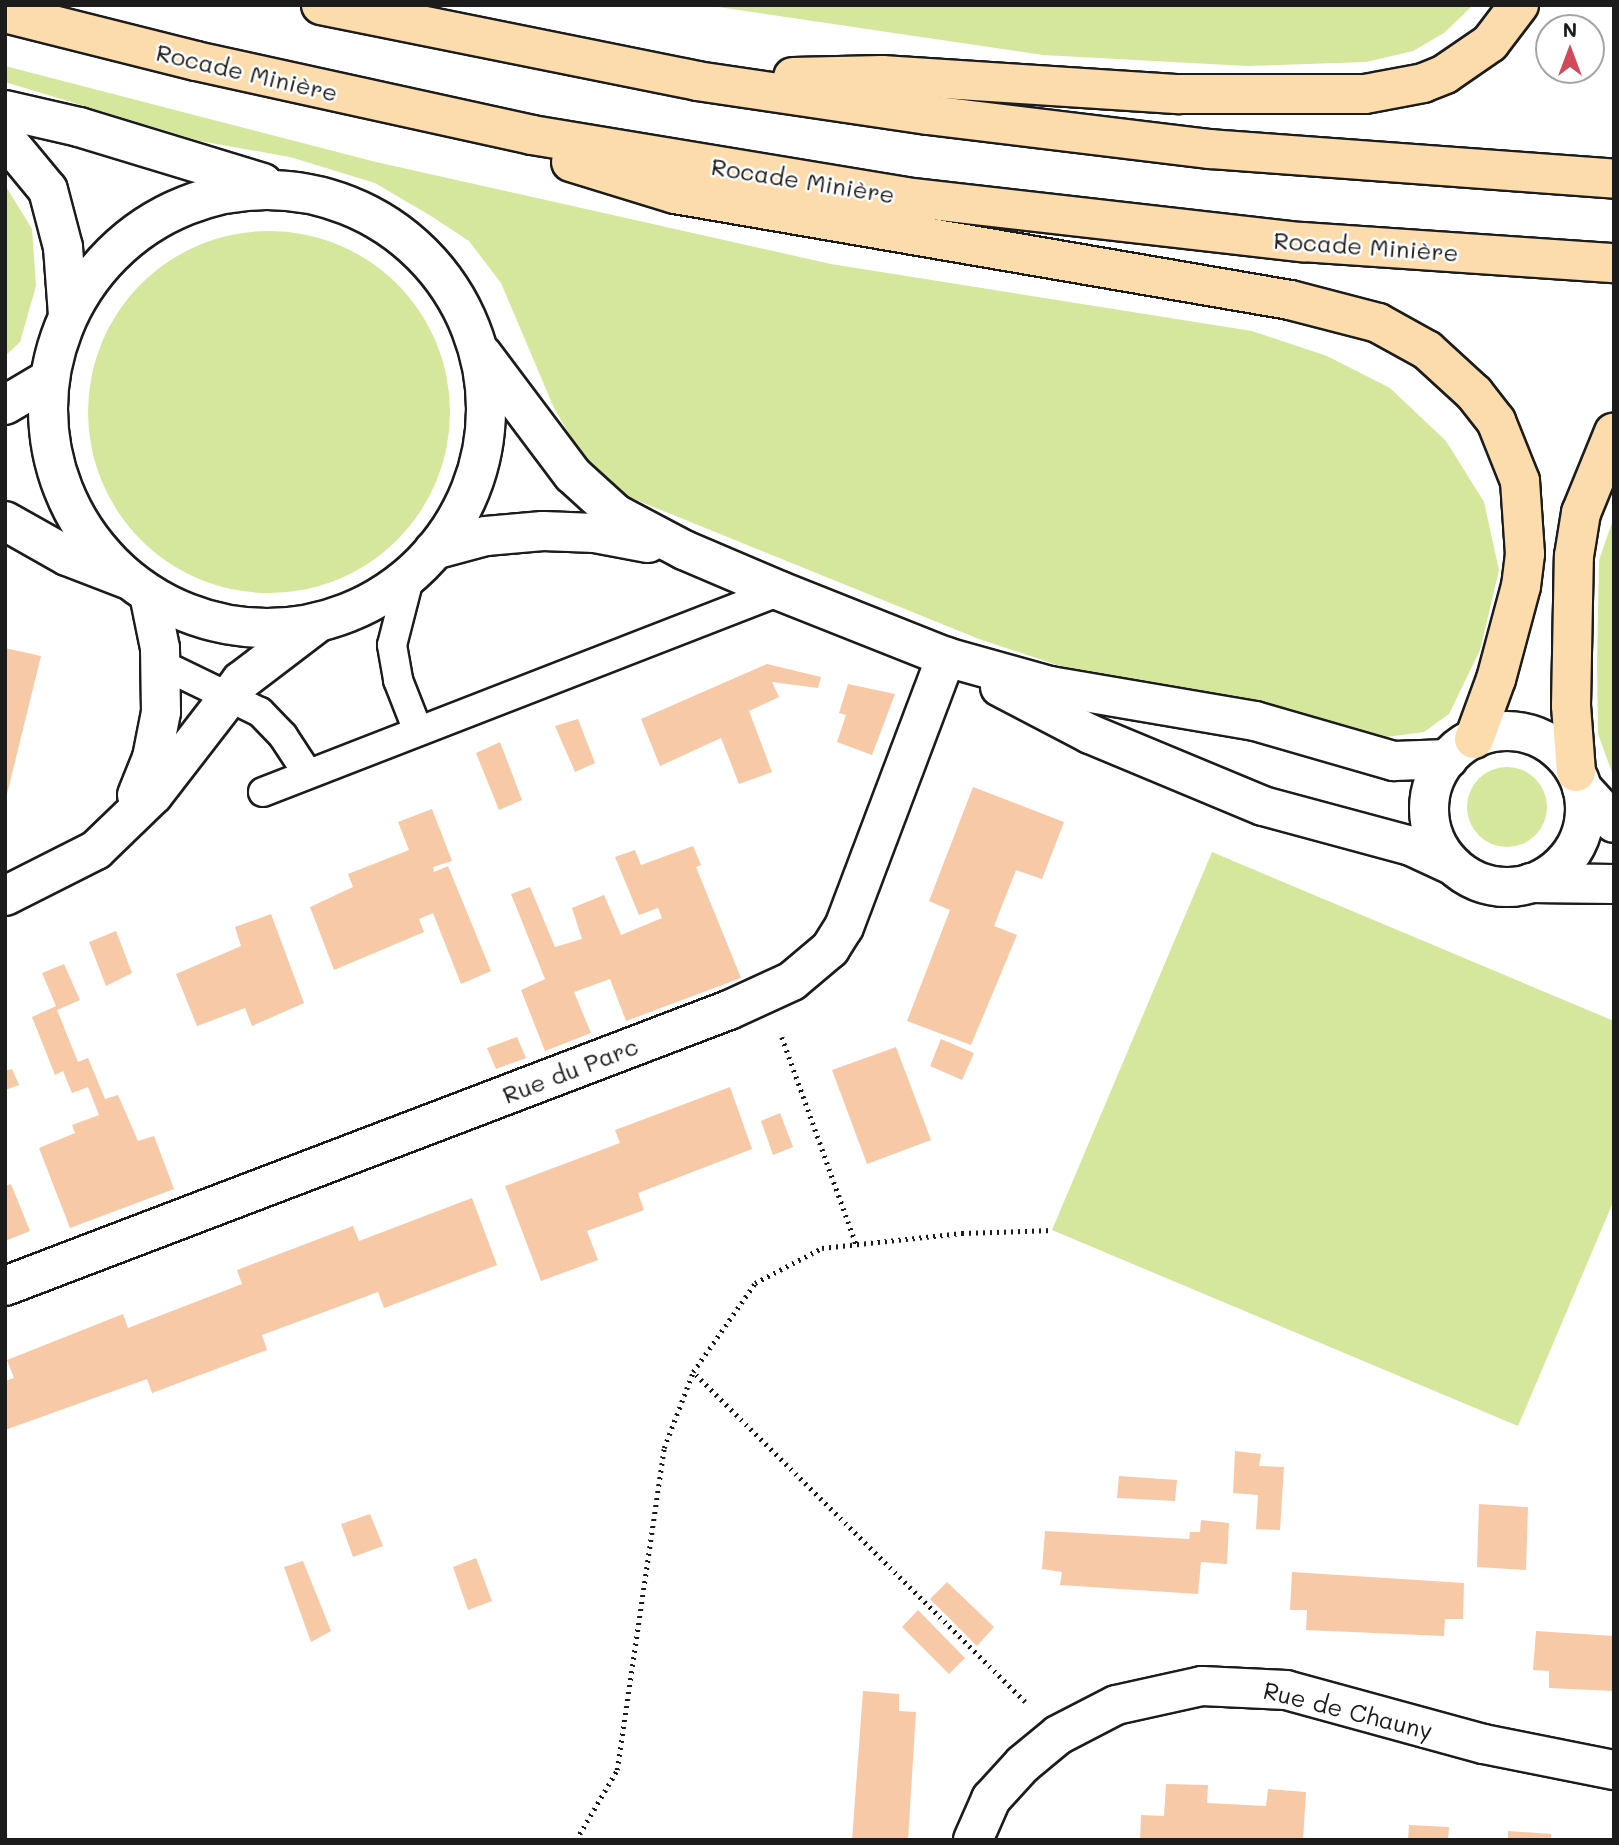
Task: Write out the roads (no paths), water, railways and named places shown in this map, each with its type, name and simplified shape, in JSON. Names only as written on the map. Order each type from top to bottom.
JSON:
[{"type":"highway","points":[[321,5],[697,81],[1122,140],[1415,167],[1614,179]]},
{"type":"highway","points":[[697,81],[882,75],[1153,93],[1365,94],[1423,83],[1445,74],[1490,43],[1519,5]]},
{"type":"highway","name":"Rocade Minière","points":[[5,13],[382,103],[532,135],[905,197],[1303,242],[1614,263]]},
{"type":"highway","points":[[382,103],[675,194],[1290,299],[1346,312],[1403,335],[1447,366],[1474,393],[1496,421],[1520,481],[1525,554],[1521,586],[1496,679],[1461,749]]},
{"type":"highway","points":[[1579,780],[1571,706],[1574,556],[1592,480],[1614,432]]},
{"type":"main road","points":[[5,110],[79,127],[285,190],[355,208],[416,247],[460,304],[479,349],[573,475],[616,514],[684,550],[946,657],[1048,713],[1178,772],[1263,806],[1411,846],[1454,866],[1474,879],[1496,886],[1531,883],[1614,884]]},
{"type":"main road","points":[[5,138],[48,190],[63,247],[68,316]]},
{"type":"main road","points":[[119,828],[152,758],[161,712],[161,664],[138,586],[92,543],[66,501],[48,428],[49,379],[68,316],[114,251],[157,219],[232,192],[285,190]]},
{"type":"main road","points":[[422,563],[461,512],[484,443],[486,396],[479,349]]},
{"type":"main road","points":[[5,405],[49,379]]},
{"type":"main road","points":[[5,521],[67,556],[218,623],[267,628],[317,623],[356,609],[422,563],[486,536],[542,531],[595,533],[684,550]]},
{"type":"main road","points":[[5,896],[74,863],[119,828],[153,795],[229,695],[262,662],[317,623]]},
{"type":"main road","points":[[946,657],[1093,695],[1255,721],[1394,761],[1461,749],[1508,731],[1532,735],[1562,753],[1579,780],[1614,823]]},
{"type":"main road","name":"Rue du Parc","points":[[5,1286],[766,995],[813,965],[844,927],[946,657]]},
{"type":"main road","points":[[1454,866],[1433,833],[1429,807],[1434,782],[1461,749]]},
{"type":"main road","points":[[1531,883],[1561,865],[1576,846],[1585,812],[1579,780]]},
{"type":"main road","name":"Rue de Chauny","points":[[973,1840],[991,1799],[1023,1763],[1058,1735],[1116,1705],[1168,1691],[1202,1686],[1261,1687],[1319,1697],[1484,1744],[1614,1770]]},
{"type":"lane","points":[[418,731],[398,680],[393,645],[422,563]]},
{"type":"lane","points":[[263,792],[780,591]]},
{"type":"lane","points":[[161,664],[229,695],[271,722],[308,774]]}]
